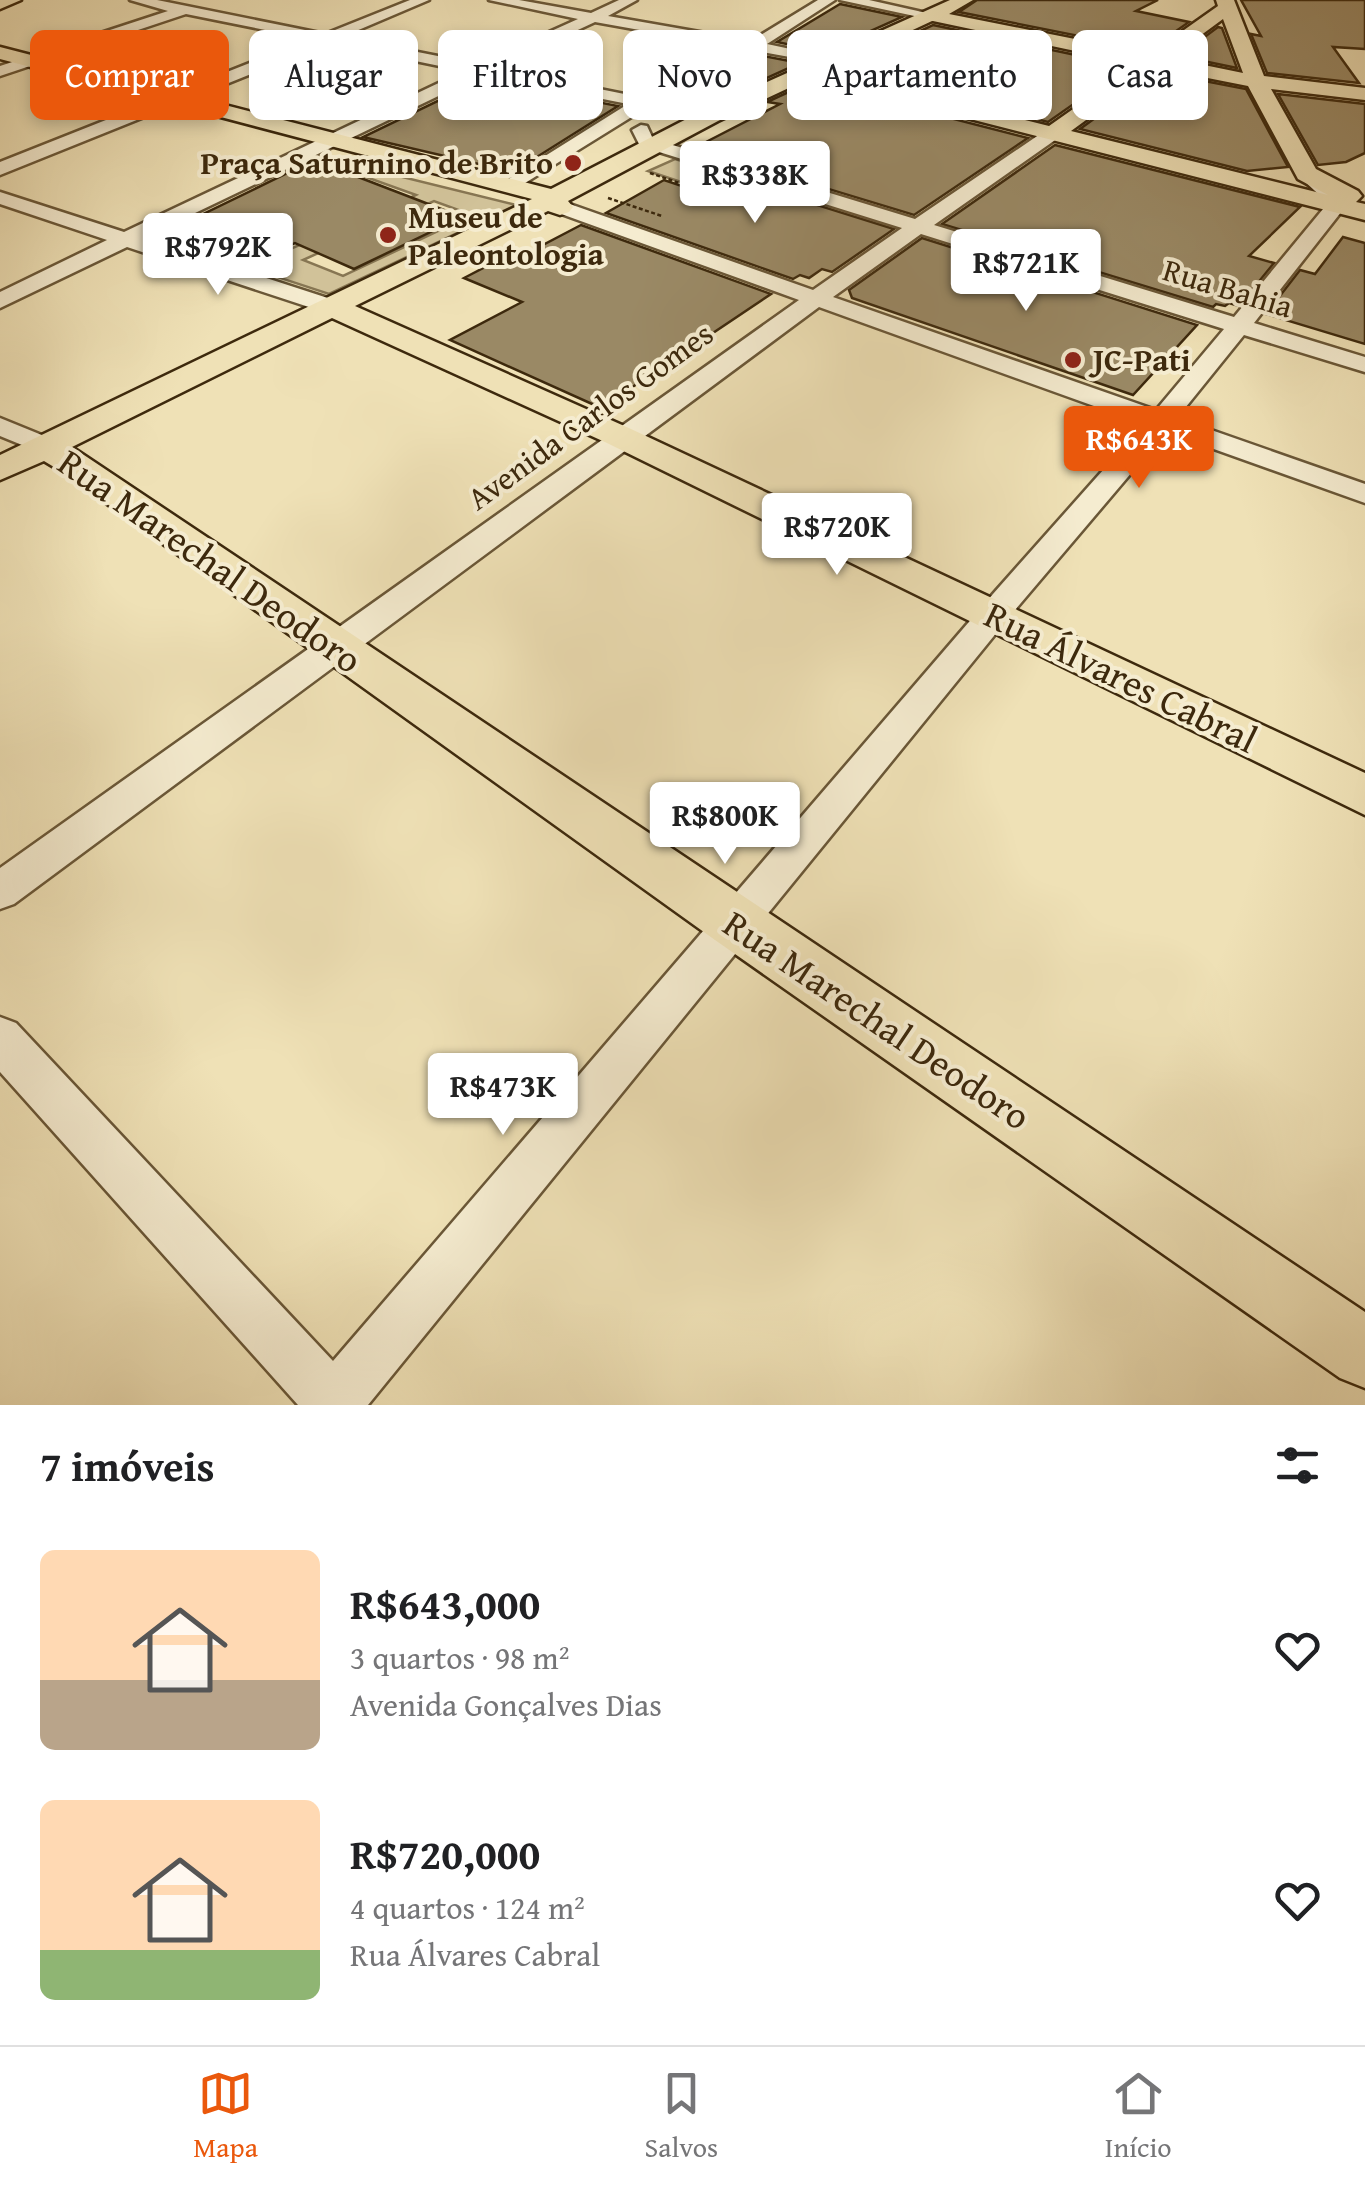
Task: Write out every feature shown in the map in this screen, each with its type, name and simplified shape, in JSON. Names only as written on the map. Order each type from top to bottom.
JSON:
[{"type":"main road","points":[[0,4],[12,0]]},
{"type":"main road","points":[[902,30],[964,0]]},
{"type":"main road","points":[[1223,2],[1256,82],[1323,188]]},
{"type":"main road","name":"Avenida Carlos Gomes","points":[[1195,30],[1223,2]]},
{"type":"main road","points":[[933,16],[1072,44]]},
{"type":"main road","points":[[1202,25],[1224,26],[1243,45],[1289,77],[1361,93]]},
{"type":"main road","points":[[1208,72],[1256,82],[1361,93]]},
{"type":"main road","points":[[0,493],[28,450],[340,311],[677,133],[787,83]]},
{"type":"main road","name":"Avenida Carlos Gomes","points":[[1052,134],[1072,119]]},
{"type":"main road","points":[[229,120],[540,193],[550,203]]},
{"type":"main road","points":[[997,120],[1262,186],[1292,187],[1303,182],[1365,201]]},
{"type":"main road","points":[[1262,186],[1323,188],[1365,212]]},
{"type":"main road","name":"Rua Álvares Cabral","points":[[340,311],[619,436],[1365,795]]},
{"type":"main road","name":"Rua Marechal Deodoro","points":[[28,450],[336,648],[1365,1353]]},
{"type":"street","name":"Rua Bahia","points":[[137,0],[285,30]]},
{"type":"street","points":[[8,64],[214,0]]},
{"type":"street","points":[[344,30],[422,0]]},
{"type":"street","points":[[496,0],[672,30]]},
{"type":"street","points":[[567,30],[630,0]]},
{"type":"street","points":[[767,37],[828,0]]},
{"type":"street","points":[[848,0],[933,16]]},
{"type":"street","points":[[0,301],[320,143],[438,91]]},
{"type":"street","points":[[0,169],[121,120]]},
{"type":"street","points":[[518,182],[626,120]]},
{"type":"street","points":[[640,120],[677,133]]},
{"type":"street","name":"Rua Bahia","points":[[664,120],[677,133],[920,226],[1365,365]]},
{"type":"street","name":"Avenida Carlos Gomes","points":[[0,891],[336,648],[619,436],[1052,134]]},
{"type":"street","points":[[0,1038],[334,1404],[734,923],[1160,422],[1236,325],[1323,188]]},
{"type":"street","points":[[0,198],[340,311]]},
{"type":"street","points":[[550,203],[1365,494]]},
{"type":"path","points":[[677,133],[718,196],[715,197]]},
{"type":"path","points":[[597,194],[662,216]]},
{"type":"shaded area","points":[[310,157],[516,205],[329,294],[214,256],[231,246],[223,243],[235,236],[279,254],[304,243],[347,240],[303,260],[343,276],[472,215],[434,201],[400,216],[385,210],[416,195]]},
{"type":"shaded area","points":[[675,159],[731,176],[705,190],[648,171]]},
{"type":"building","points":[[977,0],[1158,0],[1136,11],[1189,22],[1178,30],[1072,30],[1072,35],[959,12]]},
{"type":"building","points":[[1241,0],[1365,0],[1365,49],[1333,47],[1359,83],[1267,73],[1251,34],[1261,36]]},
{"type":"building","points":[[840,4],[902,17],[873,30],[797,30]]},
{"type":"building","points":[[933,25],[957,30],[922,30]]},
{"type":"building","points":[[1222,28],[1237,68],[1208,62],[1208,34]]},
{"type":"building","points":[[1052,50],[1072,54],[1072,105],[1052,119]]},
{"type":"building","points":[[767,57],[787,61],[787,69],[767,78]]},
{"type":"building","points":[[1208,82],[1246,89],[1288,167],[1247,171],[1080,129],[1092,120],[1208,120]]},
{"type":"building","points":[[787,93],[787,120],[958,120],[1028,138],[914,215],[707,152],[704,143],[749,120],[767,120],[767,111],[780,104],[767,102]]},
{"type":"building","points":[[1278,94],[1365,104],[1365,153],[1346,162],[1318,165]]},
{"type":"building","points":[[438,101],[438,120],[596,120],[513,172],[363,137],[398,120],[418,120],[418,110]]},
{"type":"building","points":[[603,103],[618,106],[603,115]]},
{"type":"building","points":[[1055,145],[1300,207],[1249,256],[1274,263],[1239,306],[1229,303],[1213,307],[942,224]]},
{"type":"building","points":[[314,160],[462,217],[354,269],[295,243],[277,251],[241,234],[208,254],[156,237]]},
{"type":"building","points":[[715,173],[894,229],[832,272],[822,269],[809,278],[800,275],[793,279],[606,213],[664,180],[724,200]]},
{"type":"building","points":[[581,225],[771,294],[601,408],[450,340],[522,302],[464,278],[510,254],[518,258]]},
{"type":"building","points":[[1343,237],[1365,243],[1365,344],[1266,314],[1300,270],[1315,274]]},
{"type":"building","points":[[922,238],[1197,325],[1133,395],[852,298],[849,290]]},
{"type":"place","name":"Praça Saturnino de Brito","points":[[573,163]]},
{"type":"place","name":"Museu de Paleontologia","points":[[388,235]]},
{"type":"place","name":"JC-Pati","points":[[1073,360]]}]
